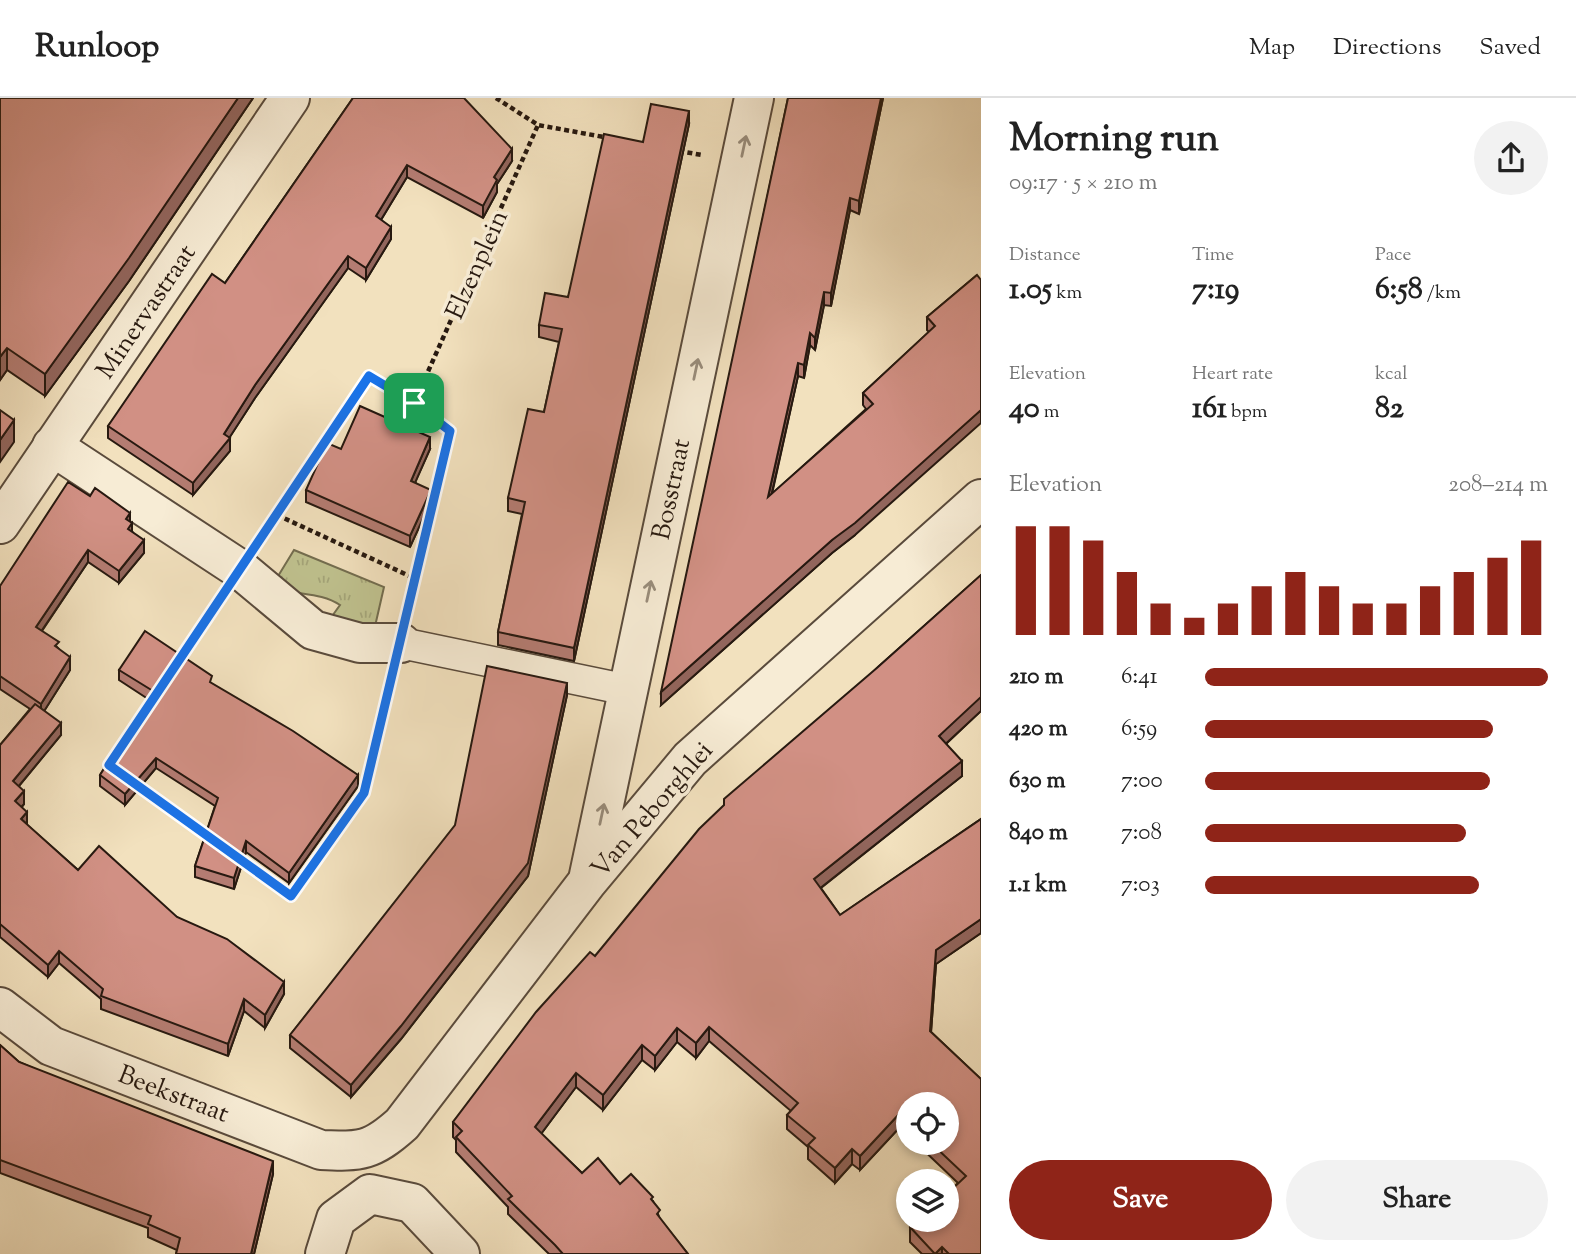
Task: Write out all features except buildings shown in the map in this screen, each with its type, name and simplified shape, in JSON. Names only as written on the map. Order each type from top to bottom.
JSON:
[{"type":"street","name":"Minervastraat","points":[[0,524],[290,98]]},
{"type":"street","name":"Bosstraat","points":[[588,881],[754,98]]},
{"type":"street","points":[[52,446],[241,570],[313,630],[360,643],[401,643],[628,690]]},
{"type":"street","name":"Van Peborghlei","points":[[360,1152],[381,1143],[402,1124],[588,881],[690,759],[981,499]]},
{"type":"street","name":"Beekstraat","points":[[0,1007],[51,1046],[321,1150],[360,1152]]},
{"type":"street","points":[[325,1254],[336,1219],[370,1194],[412,1203],[460,1254]]},
{"type":"path","points":[[496,98],[538,125],[619,140]]},
{"type":"path","name":"Elzenplein","points":[[414,403],[538,125]]},
{"type":"path","points":[[673,149],[741,161]]},
{"type":"path","points":[[179,662],[369,376],[414,403],[450,431],[364,793],[291,896],[238,857]]},
{"type":"path","points":[[277,515],[416,579]]},
{"type":"path","points":[[130,780],[216,842]]},
{"type":"green space","points":[[294,550],[384,587],[373,635],[325,626],[340,605],[315,595],[272,586]]},
{"type":"route","points":[[369,376],[414,403],[450,431],[364,793],[291,896],[109,765],[369,376]]}]
